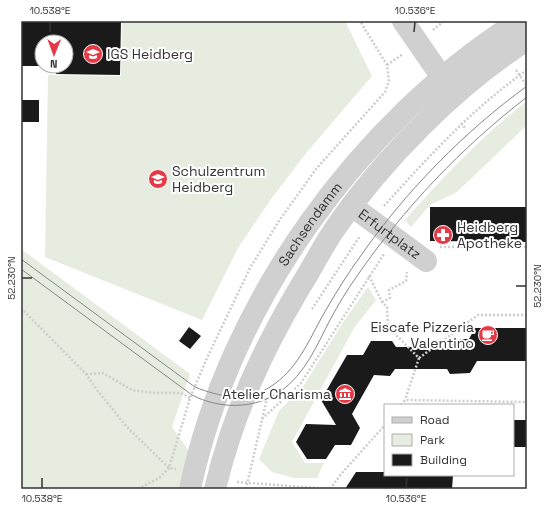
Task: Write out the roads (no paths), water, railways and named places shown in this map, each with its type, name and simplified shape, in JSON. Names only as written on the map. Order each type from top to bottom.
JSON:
[{"type":"street","points":[[403,21],[441,78],[456,95]]},
{"type":"street","name":"Sachsendamm","points":[[190,489],[204,437],[232,360],[280,268],[316,212],[355,163],[441,78],[492,38],[519,21]]},
{"type":"street","name":"Sachsendamm","points":[[215,489],[243,396],[272,335],[334,230],[352,206],[406,144],[456,95],[505,54],[527,40]]},
{"type":"street","name":"Erfurtplatz","points":[[352,206],[424,258]]},
{"type":"tram line","points":[[21,259],[195,387],[214,393],[233,396],[252,395],[261,392],[279,380],[295,364],[357,261],[379,230],[417,185],[459,142],[527,86]]},
{"type":"tram line","points":[[21,269],[192,395],[202,400],[225,405],[260,402],[281,391],[304,368],[353,281],[414,203],[479,137],[527,97]]},
{"type":"place","name":"IGS Heidberg","points":[[93,54]]},
{"type":"place","name":"Schulzentrum Heidberg","points":[[158,179]]},
{"type":"place","name":"Heidberg Apotheke","points":[[443,235]]},
{"type":"place","name":"Eiscafe Pizzeria Valentino","points":[[488,335]]},
{"type":"place","name":"Atelier Charisma","points":[[345,394]]}]
